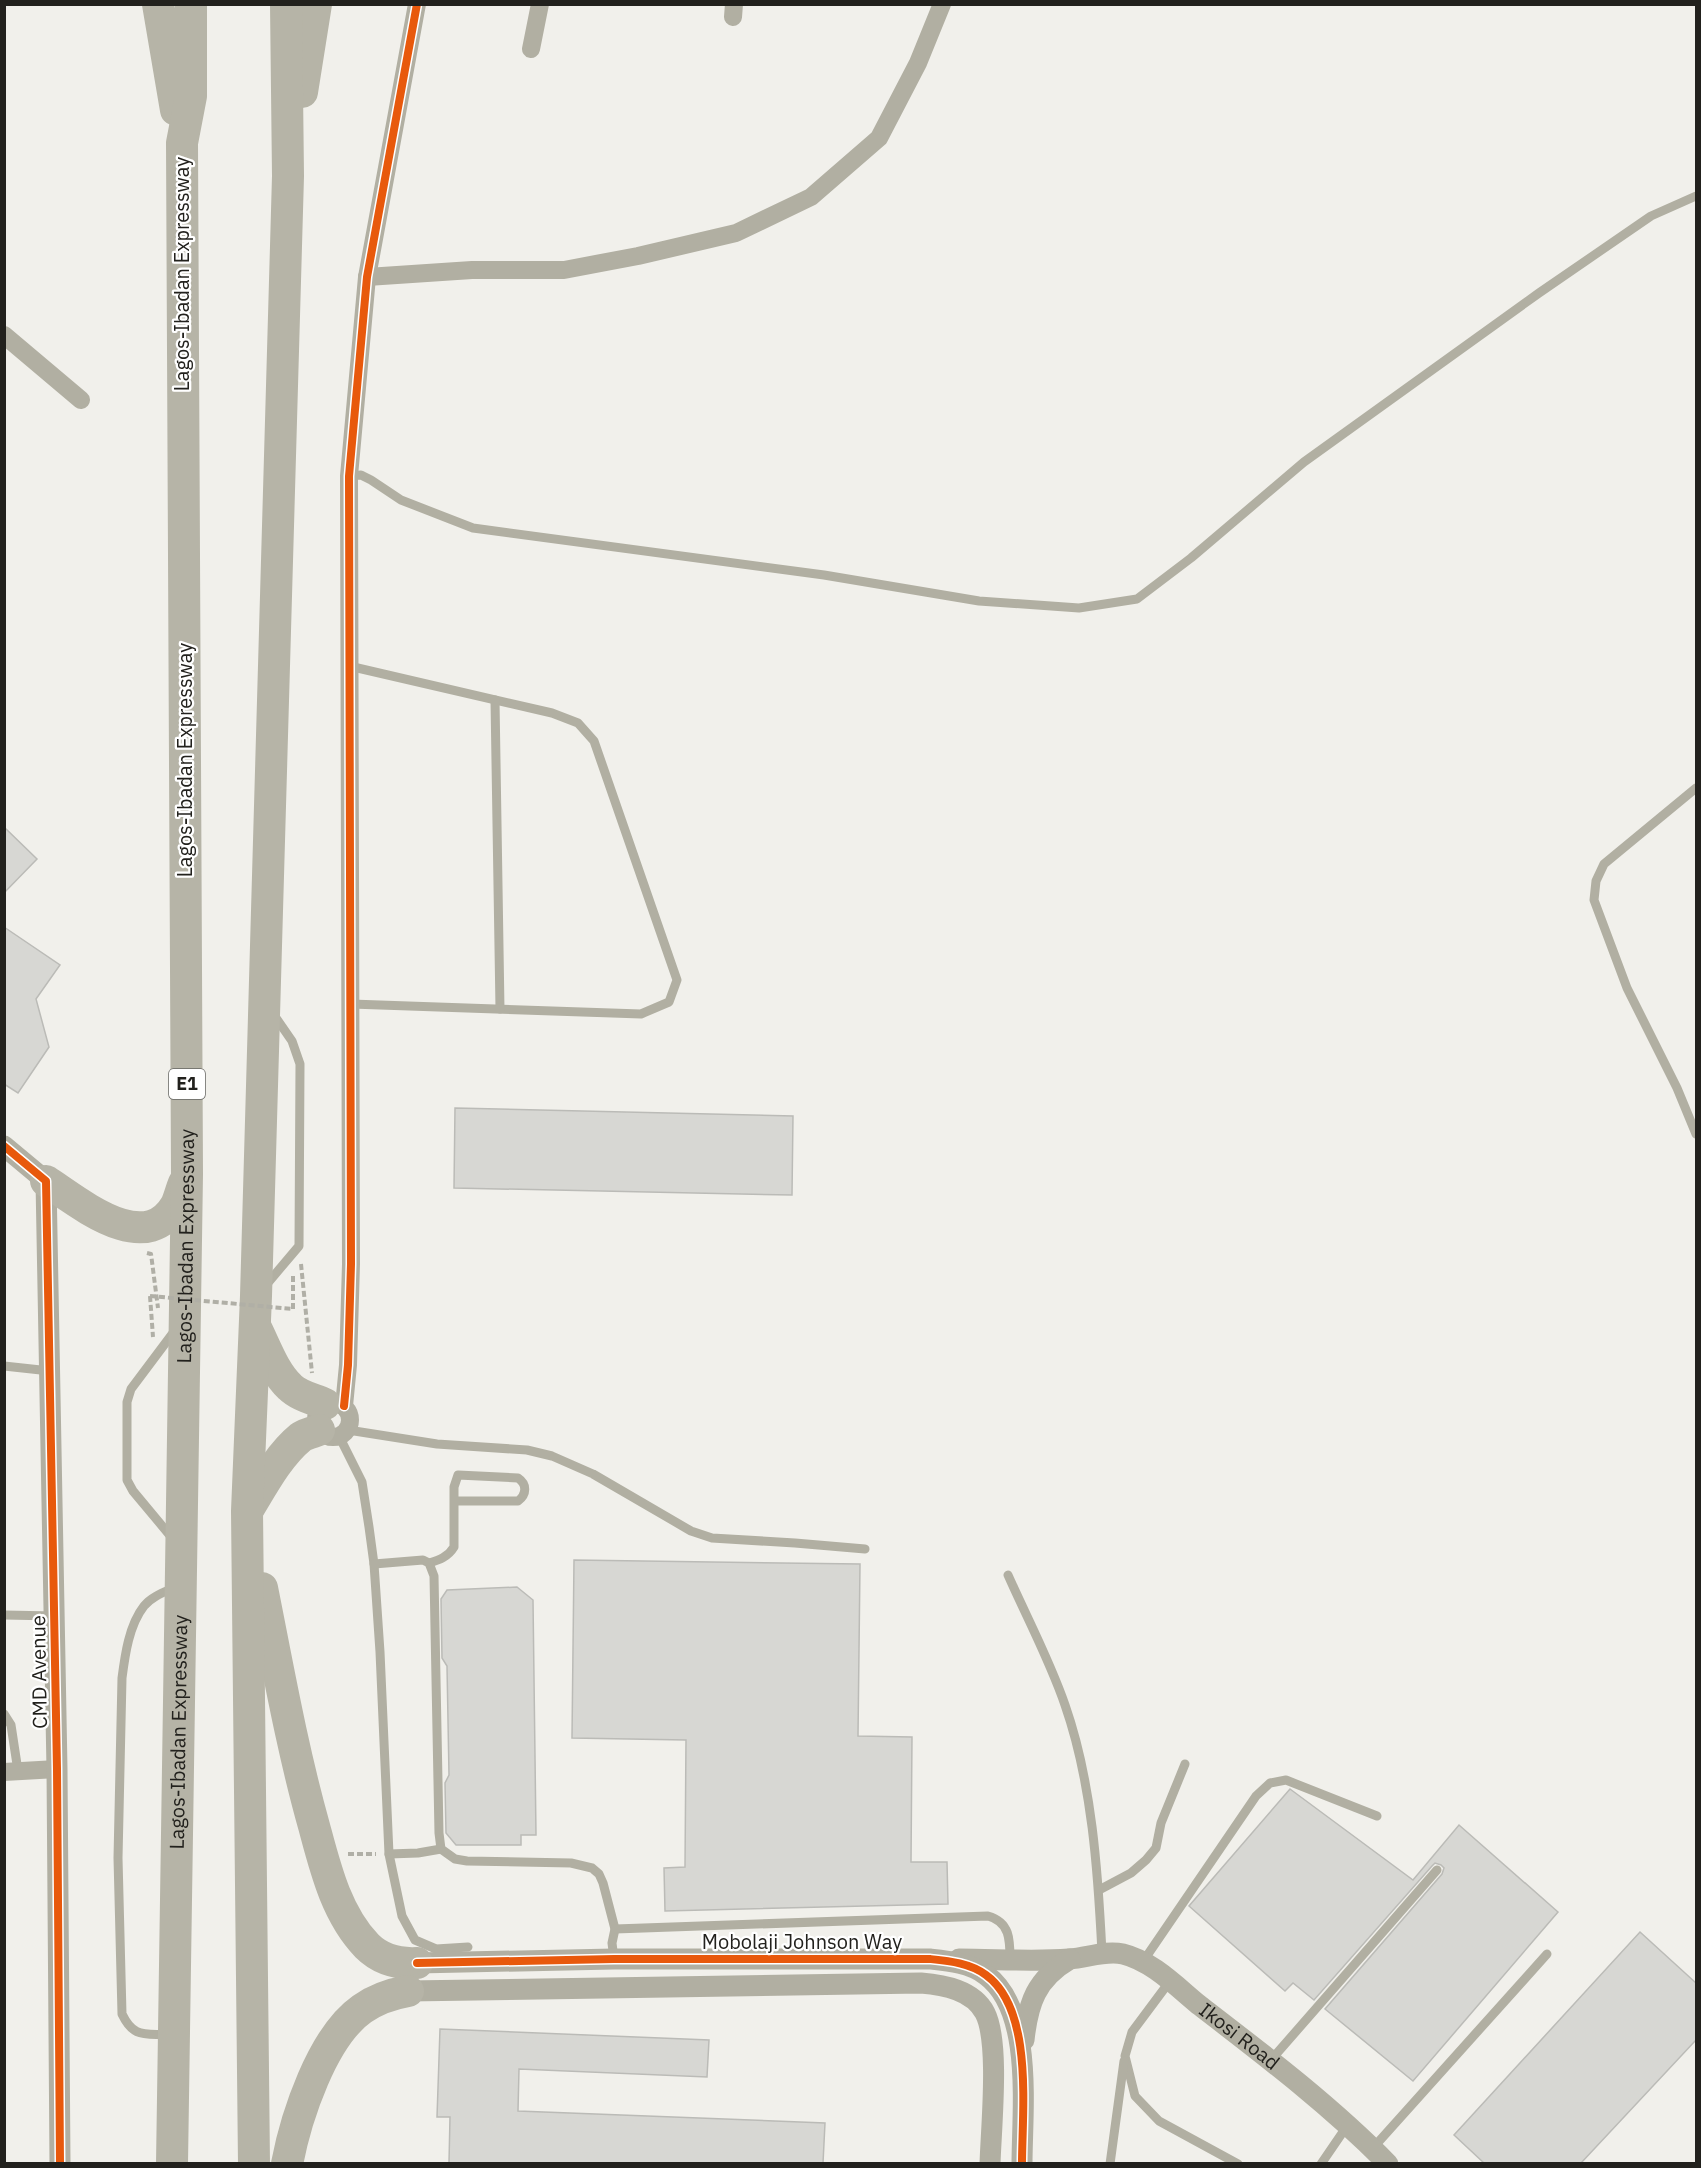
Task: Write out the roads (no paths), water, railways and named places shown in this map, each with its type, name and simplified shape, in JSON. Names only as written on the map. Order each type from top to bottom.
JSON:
[{"type":"highway","points":[[158,4],[182,143]]},
{"type":"highway","name":"Lagos-Ibadan Expressway","points":[[172,2163],[187,1174],[182,143],[190,96],[191,4]]},
{"type":"highway","points":[[254,2163],[247,1511],[255,1310],[288,176],[286,4]]},
{"type":"highway","points":[[288,176],[316,4]]},
{"type":"highway","points":[[46,1181],[105,1217],[131,1228],[148,1228],[163,1221],[176,1205],[187,1174]]},
{"type":"highway","points":[[255,1310],[273,1364],[290,1387],[335,1421],[303,1436],[271,1471],[247,1511],[297,1765],[336,1899],[353,1929],[367,1946],[381,1957],[401,1964],[413,1977],[360,2010],[335,2037],[312,2082],[292,2136],[287,2163]]},
{"type":"street","points":[[335,1421],[346,1380],[351,1264],[348,476],[367,277],[417,4]]},
{"type":"street","points":[[531,49],[540,4]]},
{"type":"street","points":[[367,277],[472,270],[564,270],[638,256],[736,233],[811,197],[879,138],[918,63],[942,4]]},
{"type":"street","points":[[4,335],[81,400]]},
{"type":"street","points":[[4,1146],[46,1181]]},
{"type":"street","name":"CMD Avenue","points":[[46,1181],[55,1616],[60,2163]]},
{"type":"street","points":[[11,1771],[57,1769]]},
{"type":"street","name":"Ikosi Road","points":[[969,1962],[1070,1959],[1102,1953],[1124,1954],[1170,1981],[1271,2060],[1388,2163]]},
{"type":"street","name":"Mobolaji Johnson Way","points":[[413,1977],[614,1959],[930,1959],[969,1962],[1000,1988],[1012,2011],[1022,2059],[1022,2163]]},
{"type":"street","points":[[987,2022],[1012,2011],[1034,1995],[1055,1968],[1070,1959]]},
{"type":"street","points":[[955,1989],[957,1979],[969,1962]]},
{"type":"street","points":[[413,1977],[944,1985],[976,2001],[985,2012],[992,2052],[993,2075],[990,2163]]},
{"type":"street","points":[[1022,2059],[1027,2014],[1034,1995]]},
{"type":"lane","points":[[348,476],[361,475],[401,500],[473,528],[824,575],[979,601],[1079,608],[1137,599],[1191,558],[1304,462],[1539,292],[1651,216],[1696,196]]},
{"type":"lane","points":[[349,666],[552,713],[578,723],[594,741],[677,981],[669,1002],[640,1014],[351,1004]]},
{"type":"lane","points":[[495,700],[500,1009]]},
{"type":"lane","points":[[1696,788],[1604,864],[1596,881],[1594,900],[1627,988],[1677,1088],[1696,1134]]},
{"type":"lane","points":[[255,1310],[296,1250],[300,1064],[292,1041],[264,1001]]},
{"type":"lane","points":[[181,1548],[133,1491],[127,1480],[127,1402],[131,1389],[185,1318]]},
{"type":"lane","points":[[4,1366],[50,1371]]},
{"type":"lane","points":[[335,1421],[437,1444],[527,1450],[552,1456],[593,1474],[691,1530],[712,1538],[865,1549]]},
{"type":"lane","points":[[335,1421],[362,1482],[374,1564],[389,1854],[402,1916],[415,1940],[436,1949],[468,1947]]},
{"type":"lane","points":[[374,1564],[416,1560],[429,1563],[450,1553],[454,1547],[455,1481],[458,1475],[518,1478],[525,1486],[522,1498],[518,1501],[455,1501]]},
{"type":"lane","points":[[429,1563],[434,1576],[441,1849]]},
{"type":"lane","points":[[1008,1575],[1053,1672],[1068,1717],[1086,1790],[1099,1890],[1102,1953]]},
{"type":"lane","points":[[173,2036],[134,2032],[122,2014],[118,1858],[122,1678],[126,1653],[134,1624],[144,1606],[158,1594],[181,1585]]},
{"type":"lane","points":[[4,1615],[55,1616]]},
{"type":"lane","points":[[4,1714],[11,1725],[11,1771]]},
{"type":"lane","points":[[1099,1890],[1131,1873],[1156,1848],[1161,1823],[1185,1764]]},
{"type":"lane","points":[[1142,1963],[1256,1796],[1270,1783],[1286,1780],[1377,1816]]},
{"type":"lane","points":[[389,1854],[441,1849],[455,1859],[466,1861],[585,1864],[599,1874],[615,1929],[612,1943],[614,1959]]},
{"type":"lane","points":[[1271,2060],[1437,1870]]},
{"type":"lane","points":[[615,1929],[988,1916],[997,1918],[1004,1924],[1010,1938],[1010,1959]]},
{"type":"lane","points":[[1373,2148],[1547,1954]]},
{"type":"lane","points":[[1110,2163],[1125,2056],[1132,2032],[1170,1981]]},
{"type":"lane","points":[[1125,2056],[1135,2096],[1159,2121],[1238,2163]]},
{"type":"lane","points":[[1322,2163],[1347,2125]]}]
